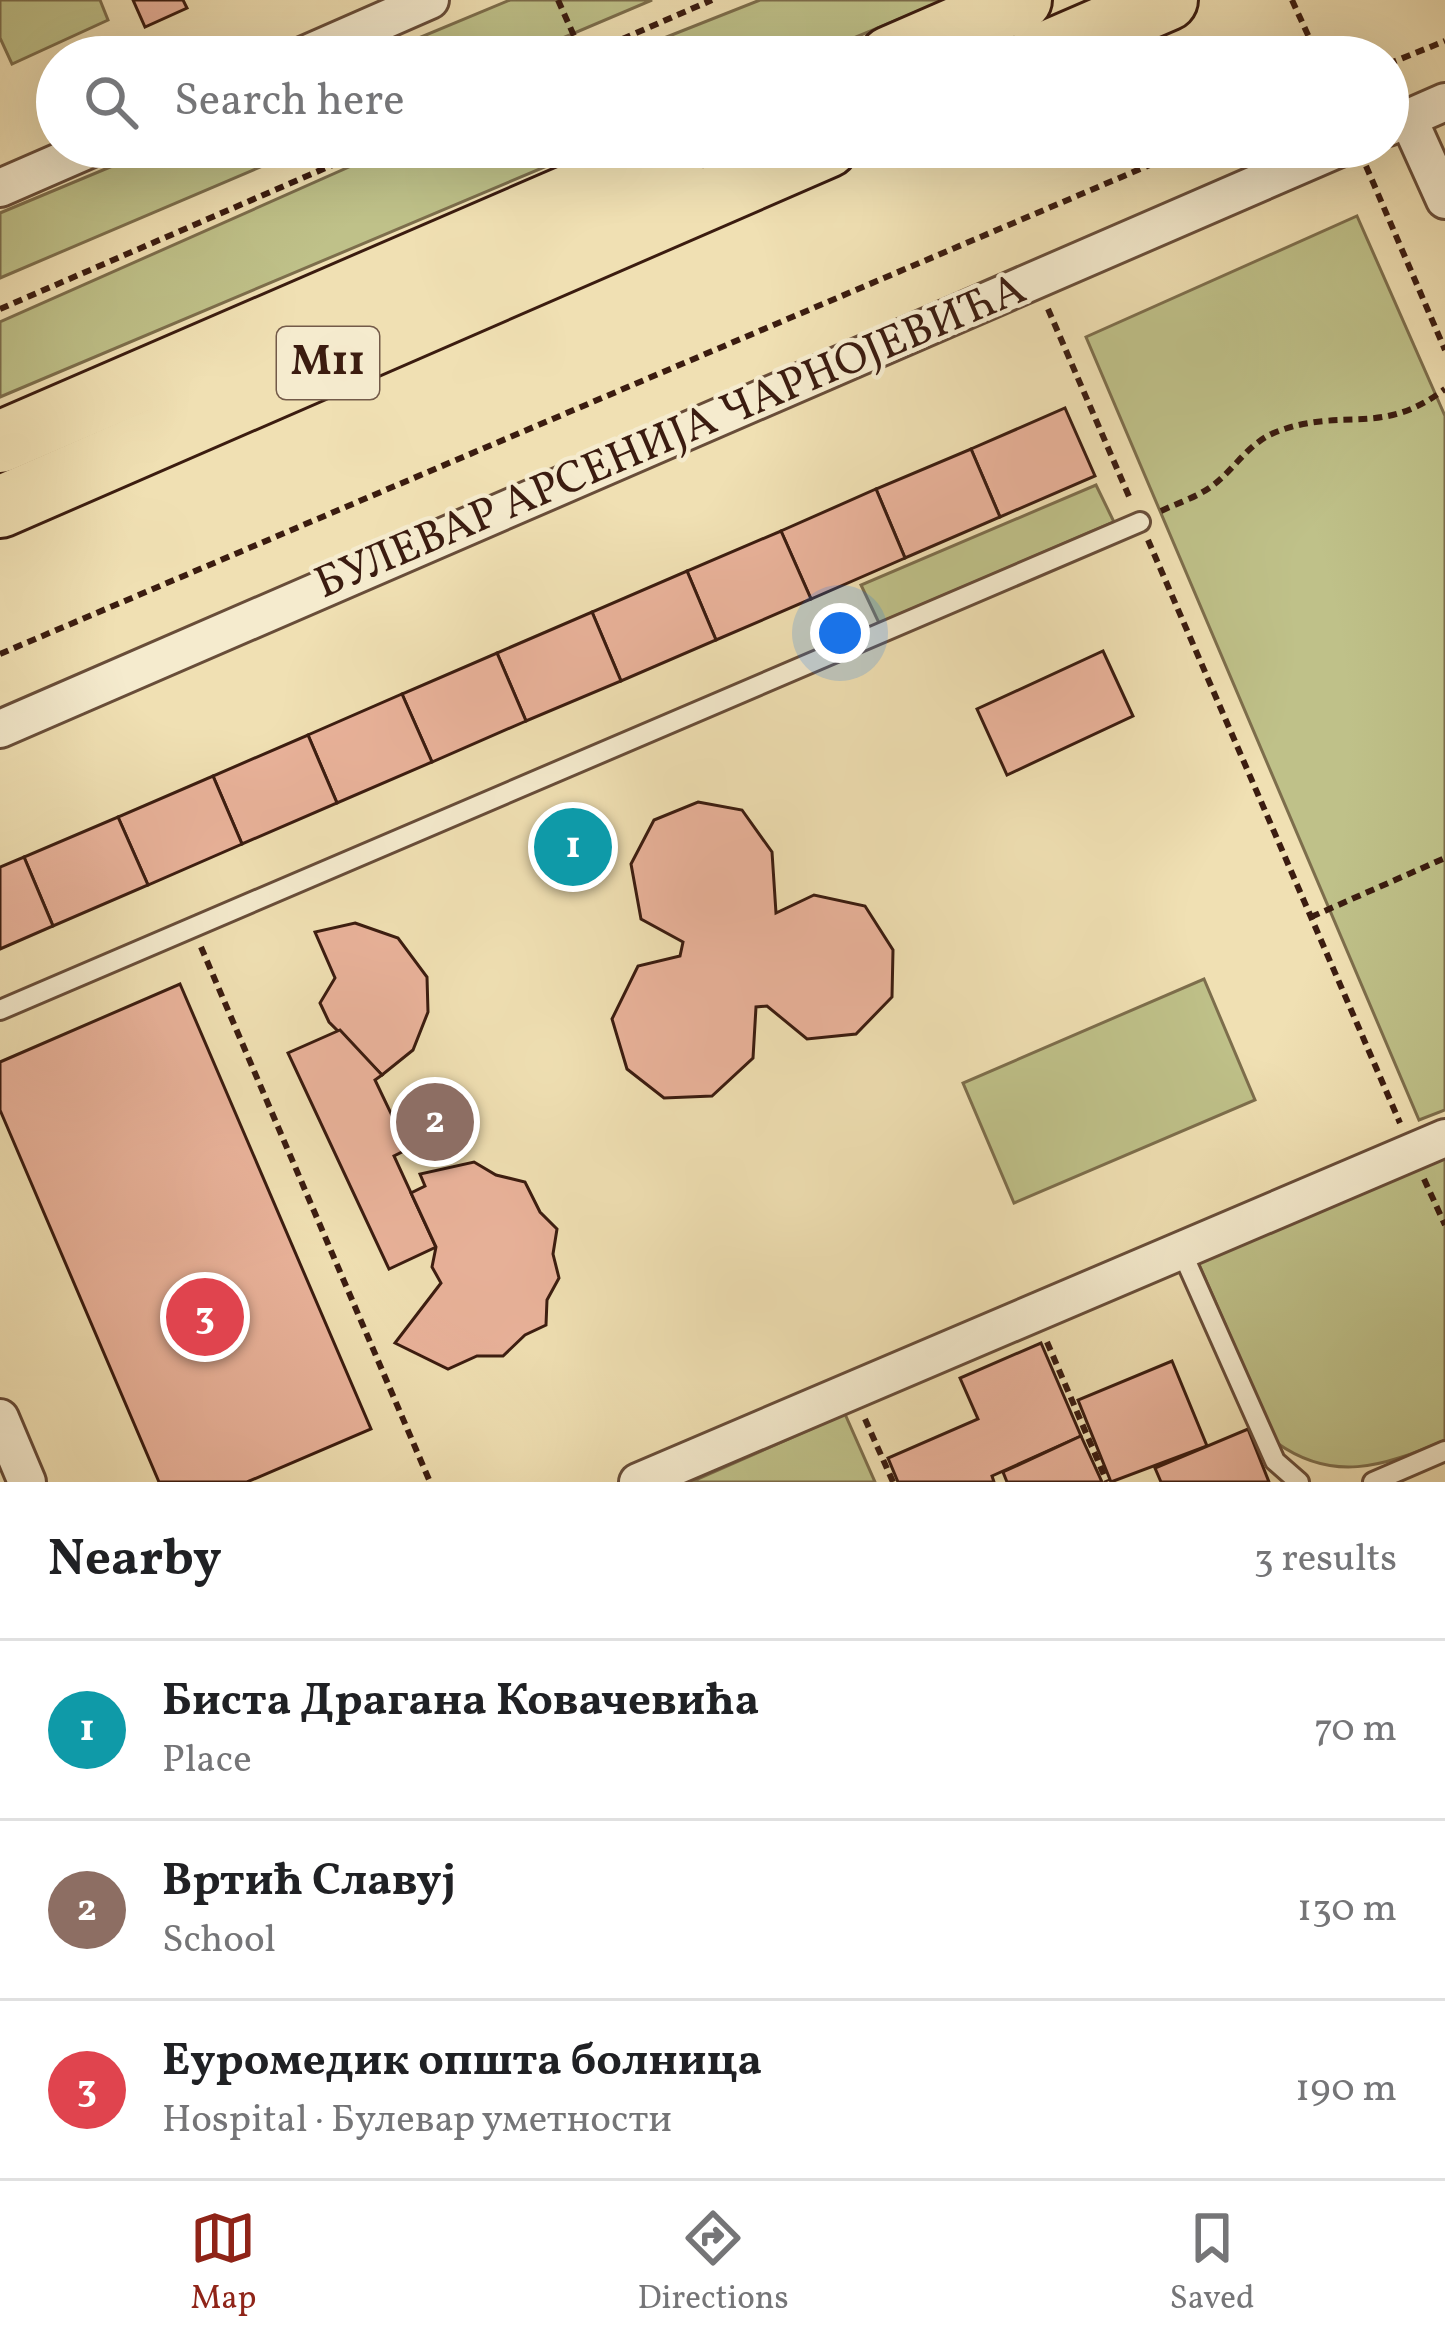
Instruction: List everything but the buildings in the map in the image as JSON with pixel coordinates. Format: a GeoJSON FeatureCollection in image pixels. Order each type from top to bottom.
{"type":"FeatureCollection","features":[{"type":"Feature","properties":{"kind":"highway"},"geometry":{"type":"LineString","coordinates":[[939,36],[1022,0]]}},
{"type":"Feature","properties":{"kind":"highway"},"geometry":{"type":"LineString","coordinates":[[1083,36],[1166,0],[1180,0]]}},
{"type":"Feature","properties":{"kind":"highway","name":"M11"},"geometry":{"type":"LineString","coordinates":[[0,442],[633,168]]}},
{"type":"Feature","properties":{"kind":"highway","name":"M11"},"geometry":{"type":"LineString","coordinates":[[0,507],[779,168]]}},
{"type":"Feature","properties":{"kind":"street"},"geometry":{"type":"LineString","coordinates":[[348,36],[430,0]]}},
{"type":"Feature","properties":{"kind":"street"},"geometry":{"type":"LineString","coordinates":[[1409,118],[1445,102]]}},
{"type":"Feature","properties":{"kind":"street"},"geometry":{"type":"LineString","coordinates":[[1409,141],[1445,200]]}},
{"type":"Feature","properties":{"kind":"street"},"geometry":{"type":"LineString","coordinates":[[0,188],[46,168]]}},
{"type":"Feature","properties":{"kind":"street","name":"БУЛЕВАР АРСЕНИЈА ЧАРНОЈЕВИЋА"},"geometry":{"type":"LineString","coordinates":[[0,729],[1036,280],[1315,168]]}},
{"type":"Feature","properties":{"kind":"street"},"geometry":{"type":"LineString","coordinates":[[638,1482],[1429,1145]]}},
{"type":"Feature","properties":{"kind":"street"},"geometry":{"type":"LineString","coordinates":[[0,1418],[27,1482]]}},
{"type":"Feature","properties":{"kind":"lane"},"geometry":{"type":"LineString","coordinates":[[0,1010],[1140,521]]}},
{"type":"Feature","properties":{"kind":"lane"},"geometry":{"type":"LineString","coordinates":[[1181,1250],[1275,1461],[1300,1482]]}},
{"type":"Feature","properties":{"kind":"lane"},"geometry":{"type":"LineString","coordinates":[[1373,1482],[1445,1451]]}},
{"type":"Feature","properties":{"kind":"path"},"geometry":{"type":"LineString","coordinates":[[558,0],[573,36]]}},
{"type":"Feature","properties":{"kind":"path"},"geometry":{"type":"LineString","coordinates":[[630,36],[712,0]]}},
{"type":"Feature","properties":{"kind":"path"},"geometry":{"type":"LineString","coordinates":[[1292,0],[1309,36]]}},
{"type":"Feature","properties":{"kind":"path"},"geometry":{"type":"LineString","coordinates":[[1409,56],[1445,41]]}},
{"type":"Feature","properties":{"kind":"path"},"geometry":{"type":"LineString","coordinates":[[0,309],[326,168]]}},
{"type":"Feature","properties":{"kind":"path"},"geometry":{"type":"LineString","coordinates":[[0,654],[1143,168]]}},
{"type":"Feature","properties":{"kind":"path"},"geometry":{"type":"LineString","coordinates":[[1359,168],[1445,350]]}},
{"type":"Feature","properties":{"kind":"path"},"geometry":{"type":"LineString","coordinates":[[1036,280],[1311,917],[1429,1145],[1445,1226]]}},
{"type":"Feature","properties":{"kind":"path"},"geometry":{"type":"LineString","coordinates":[[1140,521],[1213,486],[1270,434],[1303,423],[1382,420],[1416,411],[1445,389]]}},
{"type":"Feature","properties":{"kind":"path"},"geometry":{"type":"LineString","coordinates":[[1311,917],[1445,858]]}},
{"type":"Feature","properties":{"kind":"path"},"geometry":{"type":"LineString","coordinates":[[192,927],[430,1482]]}},
{"type":"Feature","properties":{"kind":"path"},"geometry":{"type":"LineString","coordinates":[[1034,1313],[1108,1482]]}},
{"type":"Feature","properties":{"kind":"path"},"geometry":{"type":"LineString","coordinates":[[853,1390],[893,1482]]}},
{"type":"Feature","properties":{"kind":"green space"},"geometry":{"type":"Polygon","coordinates":[[[0,0],[100,0],[108,20],[73,36],[36,36],[36,53],[12,64],[0,38],[0,0]]]}},
{"type":"Feature","properties":{"kind":"green space"},"geometry":{"type":"Polygon","coordinates":[[[510,0],[652,0],[567,36],[423,36],[510,0]]]}},
{"type":"Feature","properties":{"kind":"green space"},"geometry":{"type":"Polygon","coordinates":[[[760,0],[945,0],[858,36],[669,36],[760,0]]]}},
{"type":"Feature","properties":{"kind":"green space"},"geometry":{"type":"Polygon","coordinates":[[[108,168],[258,168],[0,278],[0,213],[108,168]]]}},
{"type":"Feature","properties":{"kind":"green space"},"geometry":{"type":"Polygon","coordinates":[[[347,168],[542,168],[0,397],[0,322],[347,168]]]}},
{"type":"Feature","properties":{"kind":"green space"},"geometry":{"type":"Polygon","coordinates":[[[1357,216],[1445,416],[1445,1110],[1419,1120],[1086,337],[1357,216]]]}},
{"type":"Feature","properties":{"kind":"green space"},"geometry":{"type":"Polygon","coordinates":[[[1096,485],[1114,522],[879,623],[861,585],[1096,485]]]}},
{"type":"Feature","properties":{"kind":"green space"},"geometry":{"type":"Polygon","coordinates":[[[1204,979],[1255,1100],[1014,1203],[963,1083],[1204,979]]]}},
{"type":"Feature","properties":{"kind":"green space"},"geometry":{"type":"Polygon","coordinates":[[[1445,1154],[1445,1440],[1358,1467],[1337,1467],[1297,1455],[1277,1443],[1197,1260],[1445,1154]]]}},
{"type":"Feature","properties":{"kind":"green space"},"geometry":{"type":"Polygon","coordinates":[[[845,1414],[875,1482],[691,1482],[845,1414]]]}},
{"type":"Feature","properties":{"kind":"place","name":"Биста Драгана Ковачевића"},"geometry":{"type":"Point","coordinates":[573,847]}},
{"type":"Feature","properties":{"kind":"place","name":"Вртић Славуј"},"geometry":{"type":"Point","coordinates":[435,1122]}},
{"type":"Feature","properties":{"kind":"place","name":"Еуромедик општа болница"},"geometry":{"type":"Point","coordinates":[205,1317]}}]}
